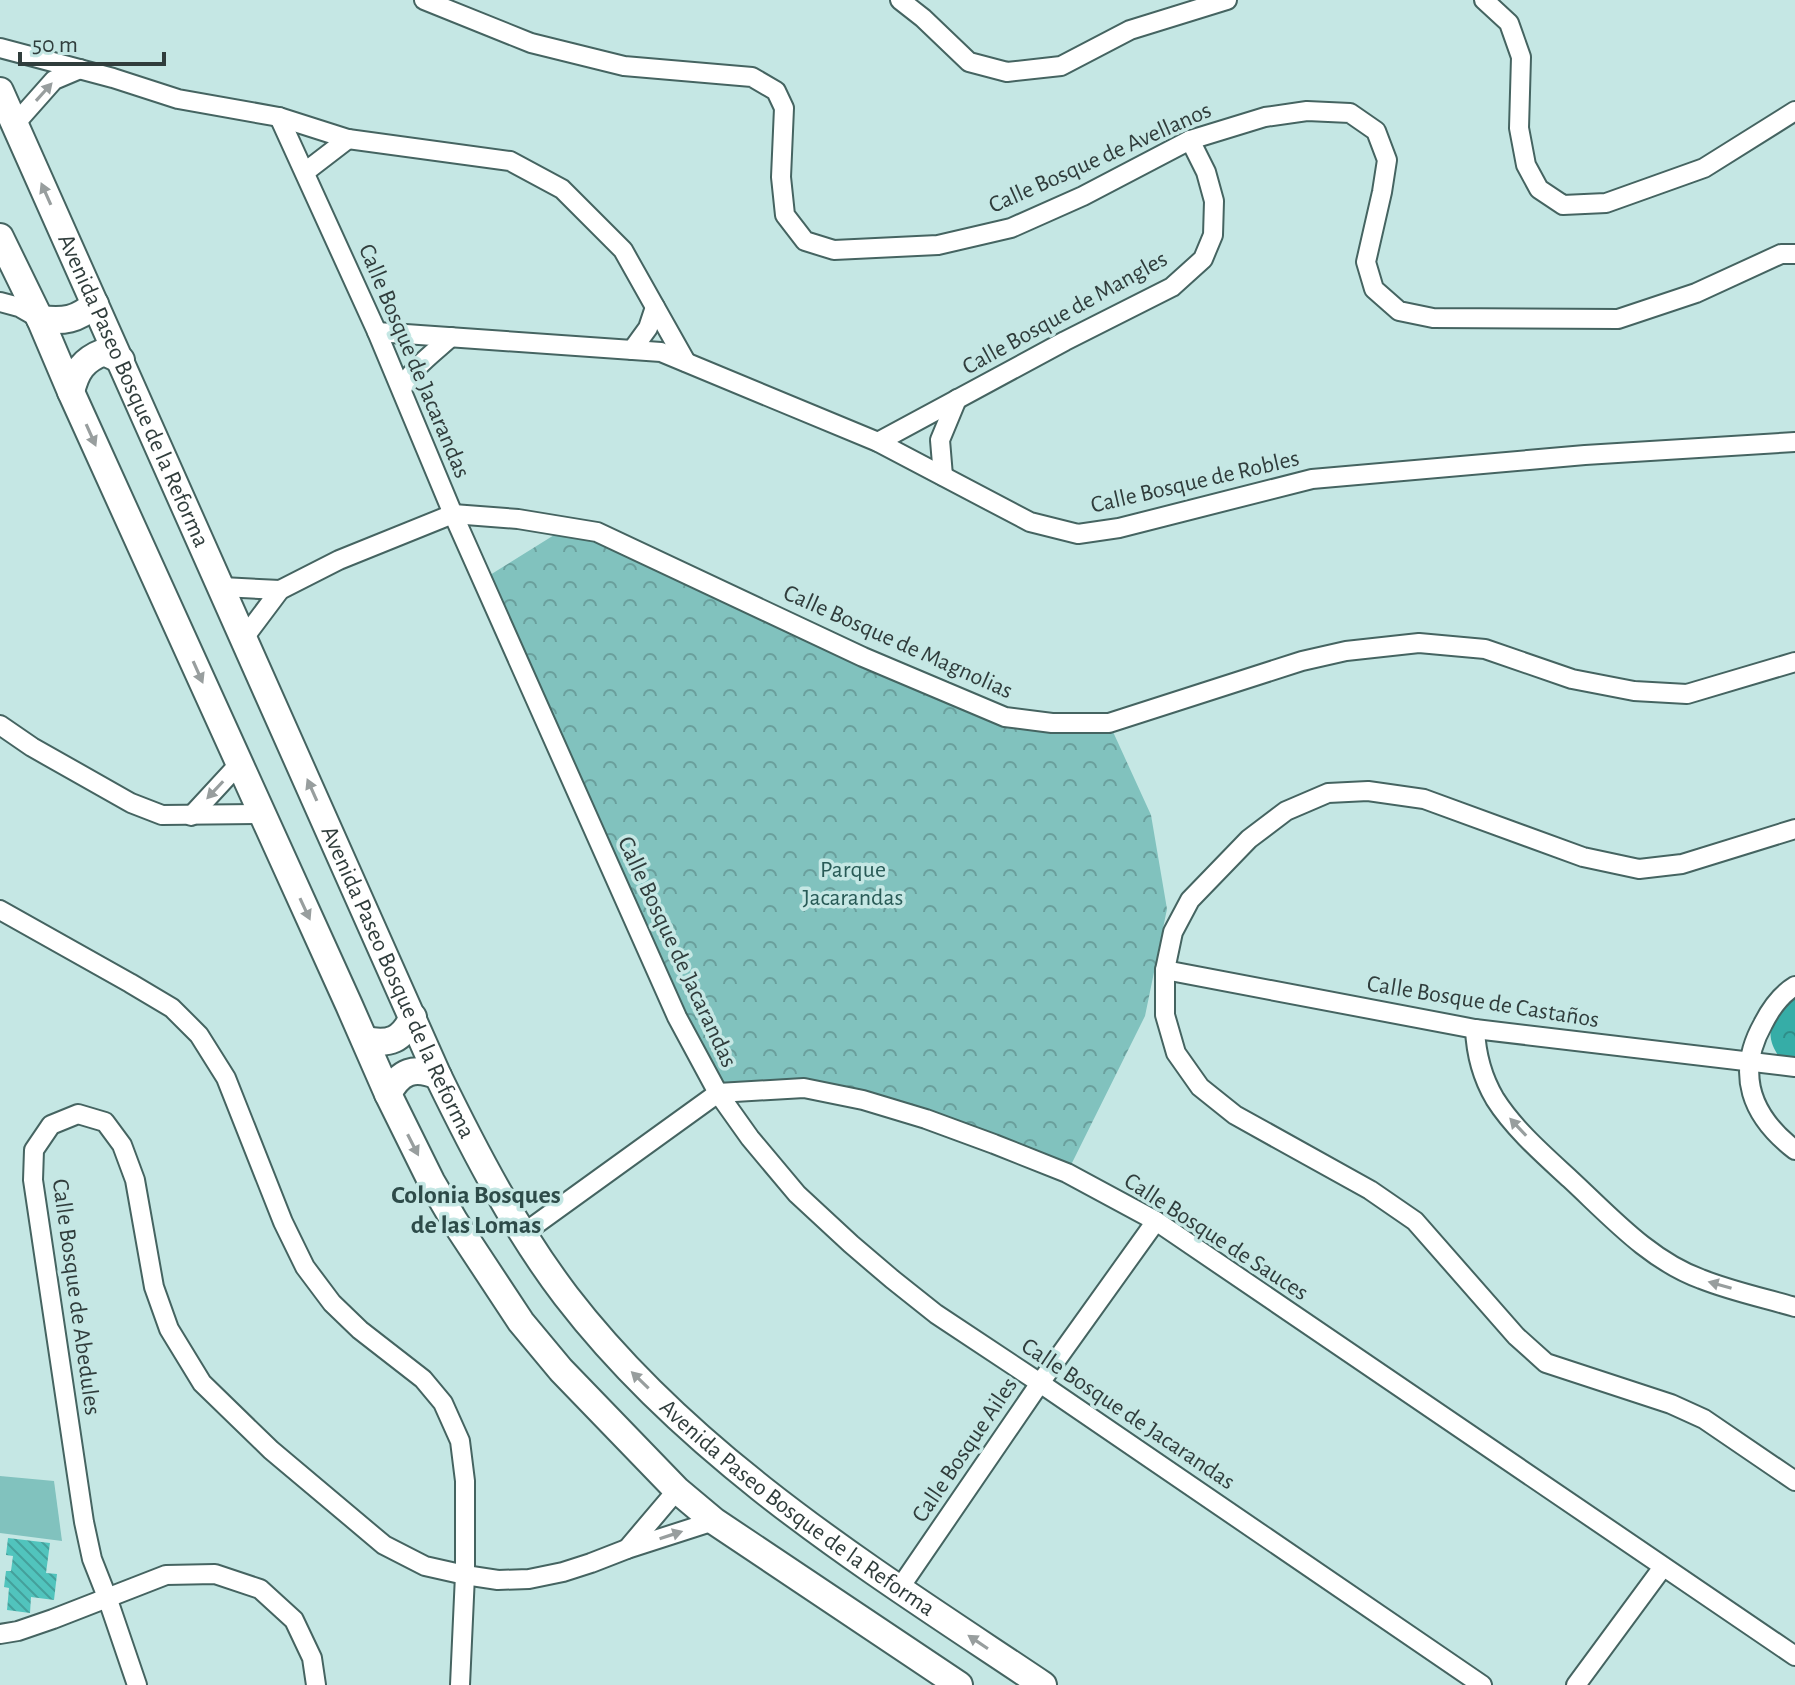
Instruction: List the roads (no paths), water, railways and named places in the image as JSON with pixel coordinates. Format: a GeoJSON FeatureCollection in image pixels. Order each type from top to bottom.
{"type":"FeatureCollection","features":[{"type":"Feature","properties":{"kind":"main road","name":"Avenida Paseo Bosque de la Reforma"},"geometry":{"type":"LineString","coordinates":[[0,91],[438,1076],[472,1145],[524,1233],[566,1295],[621,1362],[693,1432],[780,1503],[899,1589],[1043,1685]]}},
{"type":"Feature","properties":{"kind":"main road","name":"Avenida Paseo Bosque de la Reforma"},"geometry":{"type":"LineString","coordinates":[[0,237],[40,319],[388,1094],[449,1212],[521,1322],[561,1370],[677,1490],[714,1521],[959,1685]]}},
{"type":"Feature","properties":{"kind":"main road"},"geometry":{"type":"LineString","coordinates":[[40,319],[68,320],[83,314],[95,304]]}},
{"type":"Feature","properties":{"kind":"main road"},"geometry":{"type":"LineString","coordinates":[[71,392],[75,376],[89,358],[104,352],[121,360]]}},
{"type":"Feature","properties":{"kind":"main road"},"geometry":{"type":"LineString","coordinates":[[365,1040],[379,1043],[394,1040],[406,1030],[413,1017]]}},
{"type":"Feature","properties":{"kind":"main road"},"geometry":{"type":"LineString","coordinates":[[388,1094],[395,1080],[408,1072],[424,1070],[438,1076]]}},
{"type":"Feature","properties":{"kind":"street","name":"Calle Bosque de Avellanos"},"geometry":{"type":"LineString","coordinates":[[424,0],[531,43],[624,66],[752,77],[776,91],[784,108],[781,177],[785,215],[805,241],[834,250],[938,245],[1011,228],[1083,196],[1190,140],[1265,117],[1307,111],[1350,113],[1376,131],[1387,160],[1366,262],[1374,289],[1399,311],[1433,318],[1618,319],[1696,293],[1781,254],[1795,254]]}},
{"type":"Feature","properties":{"kind":"street"},"geometry":{"type":"LineString","coordinates":[[900,0],[969,62],[1007,72],[1061,66],[1130,30],[1227,0]]}},
{"type":"Feature","properties":{"kind":"street"},"geometry":{"type":"LineString","coordinates":[[1484,0],[1509,23],[1521,57],[1519,128],[1526,165],[1539,189],[1563,205],[1606,203],[1704,168],[1795,111]]}},
{"type":"Feature","properties":{"kind":"street"},"geometry":{"type":"LineString","coordinates":[[0,48],[178,99],[279,117],[348,139],[510,161],[562,189],[623,250],[686,362]]}},
{"type":"Feature","properties":{"kind":"street"},"geometry":{"type":"LineString","coordinates":[[15,124],[54,80],[80,69]]}},
{"type":"Feature","properties":{"kind":"street","name":"Calle Bosque de Jacarandas"},"geometry":{"type":"LineString","coordinates":[[279,117],[377,332],[453,514],[677,1017],[718,1093],[750,1138],[797,1194],[851,1244],[936,1314],[1482,1685]]}},
{"type":"Feature","properties":{"kind":"street"},"geometry":{"type":"LineString","coordinates":[[305,172],[348,139]]}},
{"type":"Feature","properties":{"kind":"street","name":"Calle Bosque de Mangles"},"geometry":{"type":"LineString","coordinates":[[878,442],[1172,287],[1203,259],[1213,235],[1214,201],[1206,172],[1190,140]]}},
{"type":"Feature","properties":{"kind":"street"},"geometry":{"type":"LineString","coordinates":[[0,302],[19,307],[40,319]]}},
{"type":"Feature","properties":{"kind":"street"},"geometry":{"type":"LineString","coordinates":[[632,350],[648,328],[655,307]]}},
{"type":"Feature","properties":{"kind":"street","name":"Calle Bosque de Robles"},"geometry":{"type":"LineString","coordinates":[[377,332],[661,352],[878,442],[1030,522],[1078,534],[1119,528],[1312,479],[1585,455],[1795,442]]}},
{"type":"Feature","properties":{"kind":"street"},"geometry":{"type":"LineString","coordinates":[[402,390],[403,384],[451,337]]}},
{"type":"Feature","properties":{"kind":"street"},"geometry":{"type":"LineString","coordinates":[[943,476],[940,440],[957,399]]}},
{"type":"Feature","properties":{"kind":"street","name":"Calle Bosque de Magnolias"},"geometry":{"type":"LineString","coordinates":[[244,638],[280,590],[339,560],[453,514],[518,519],[597,532],[863,657],[993,712],[1005,717],[1052,723],[1109,723],[1302,661],[1346,651],[1419,643],[1485,649],[1572,679],[1634,691],[1687,694],[1795,662]]}},
{"type":"Feature","properties":{"kind":"street","name":"Calle Bosque de Magnolias"},"geometry":{"type":"LineString","coordinates":[[222,587],[280,590]]}},
{"type":"Feature","properties":{"kind":"street"},"geometry":{"type":"LineString","coordinates":[[0,725],[32,747],[131,803],[162,815],[262,814]]}},
{"type":"Feature","properties":{"kind":"street"},"geometry":{"type":"LineString","coordinates":[[191,816],[239,764]]}},
{"type":"Feature","properties":{"kind":"street"},"geometry":{"type":"LineString","coordinates":[[1795,829],[1682,864],[1639,869],[1583,857],[1424,799],[1368,791],[1328,793],[1286,811],[1249,839],[1190,900],[1173,932],[1165,970],[1165,1015],[1176,1053],[1200,1087],[1235,1115],[1370,1190],[1415,1221],[1516,1336],[1546,1363],[1671,1404],[1704,1419],[1795,1481]]}},
{"type":"Feature","properties":{"kind":"street"},"geometry":{"type":"LineString","coordinates":[[0,910],[172,1008],[199,1035],[226,1078],[283,1222],[305,1267],[332,1303],[360,1330],[423,1379],[443,1403],[460,1441],[465,1481],[460,1685]]}},
{"type":"Feature","properties":{"kind":"street","name":"Calle Bosque de Castaños"},"geometry":{"type":"LineString","coordinates":[[1165,970],[1475,1029],[1795,1067]]}},
{"type":"Feature","properties":{"kind":"street"},"geometry":{"type":"LineString","coordinates":[[1795,986],[1771,1007],[1758,1032],[1750,1062],[1751,1088],[1759,1112],[1795,1150]]}},
{"type":"Feature","properties":{"kind":"street"},"geometry":{"type":"LineString","coordinates":[[1475,1029],[1482,1072],[1496,1101],[1540,1151],[1622,1227],[1660,1258],[1700,1279],[1795,1307]]}},
{"type":"Feature","properties":{"kind":"street","name":"Calle Bosque de Sauces"},"geometry":{"type":"LineString","coordinates":[[718,1093],[804,1088],[863,1100],[926,1119],[1067,1173],[1156,1221],[1795,1656]]}},
{"type":"Feature","properties":{"kind":"street"},"geometry":{"type":"LineString","coordinates":[[524,1233],[718,1093]]}},
{"type":"Feature","properties":{"kind":"street","name":"Calle Bosque de Abedules"},"geometry":{"type":"LineString","coordinates":[[137,1685],[92,1559],[84,1522],[33,1180],[34,1150],[51,1125],[78,1114],[105,1122],[122,1145],[135,1180],[154,1287],[169,1329],[202,1383],[271,1450],[384,1545],[425,1566],[498,1580],[529,1579],[577,1568],[714,1521]]}},
{"type":"Feature","properties":{"kind":"street","name":"Calle Bosque Ailes"},"geometry":{"type":"LineString","coordinates":[[899,1589],[1156,1221]]}},
{"type":"Feature","properties":{"kind":"street","name":"Calle Bosque de Abedules"},"geometry":{"type":"LineString","coordinates":[[627,1549],[677,1490]]}},
{"type":"Feature","properties":{"kind":"street"},"geometry":{"type":"LineString","coordinates":[[1576,1685],[1663,1567]]}},
{"type":"Feature","properties":{"kind":"street"},"geometry":{"type":"LineString","coordinates":[[0,1634],[53,1619],[166,1575],[215,1574],[260,1589],[294,1620],[312,1658],[316,1685]]}},
{"type":"Feature","properties":{"kind":"district","name":"Colonia Bosques de las Lomas"},"geometry":{"type":"Point","coordinates":[476,1210]}},
{"type":"Feature","properties":{"kind":"park label","name":"Parque Jacarandas"},"geometry":{"type":"Point","coordinates":[853,884]}}]}
